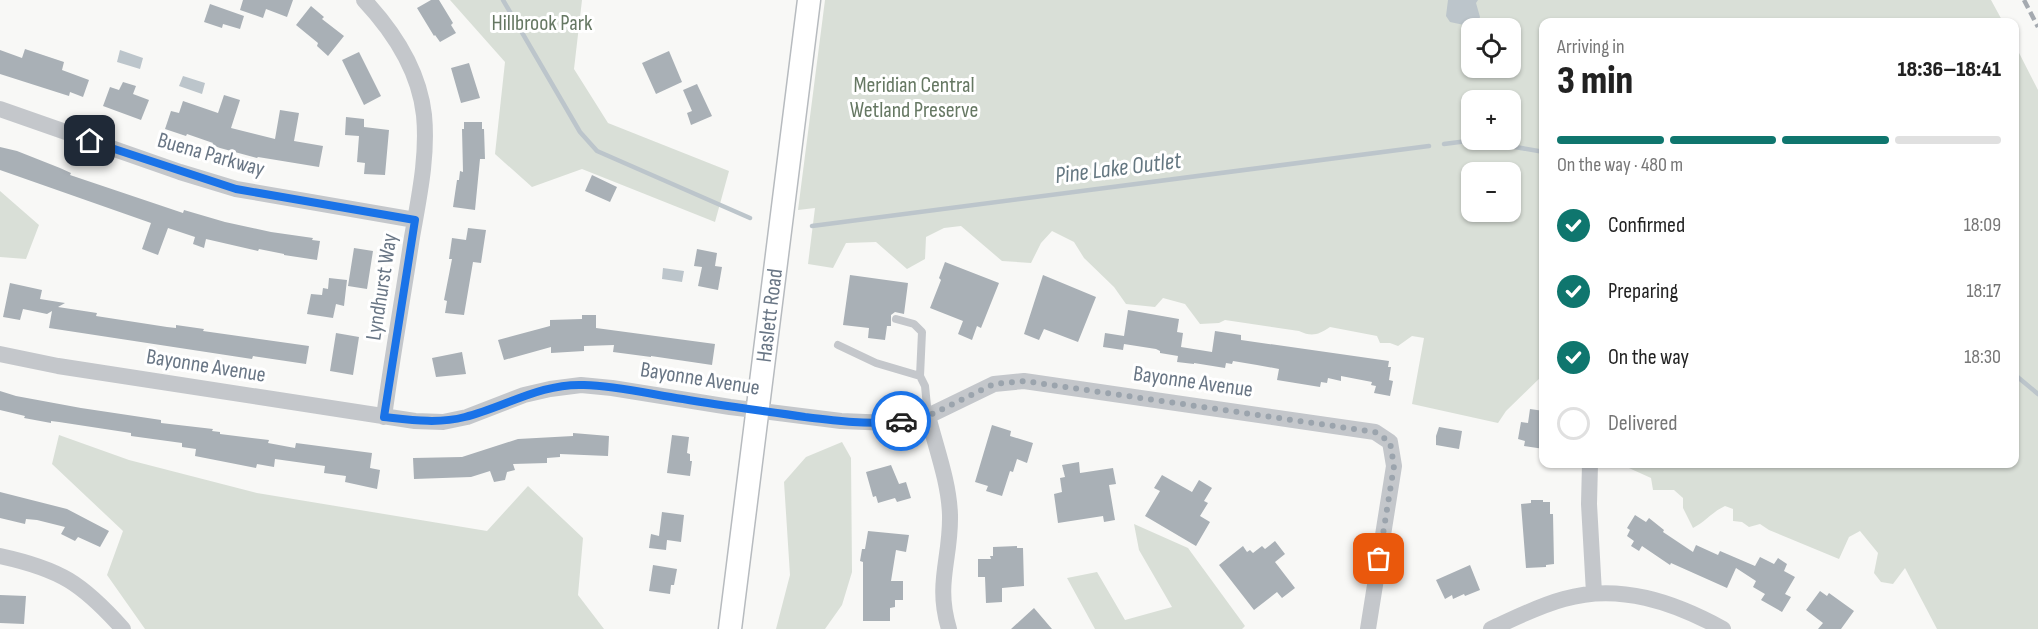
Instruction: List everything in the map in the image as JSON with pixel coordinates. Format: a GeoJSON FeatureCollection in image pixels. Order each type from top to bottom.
{"type":"FeatureCollection","features":[{"type":"Feature","properties":{"kind":"main road","name":"Haslett Road"},"geometry":{"type":"LineString","coordinates":[[730,629],[809,0]]}},
{"type":"Feature","properties":{"kind":"street","name":"Lyndhurst Way"},"geometry":{"type":"LineString","coordinates":[[364,0],[391,32],[407,57],[417,85],[423,113],[423,168],[384,417]]}},
{"type":"Feature","properties":{"kind":"street","name":"Buena Parkway"},"geometry":{"type":"LineString","coordinates":[[0,109],[180,172],[236,189],[415,220]]}},
{"type":"Feature","properties":{"kind":"street","name":"Bayonne Avenue"},"geometry":{"type":"LineString","coordinates":[[0,354],[58,366],[384,417],[443,422],[467,417],[524,395],[550,388],[581,385],[758,411],[874,423],[928,416],[994,384],[1024,381],[1375,432],[1390,442],[1394,466],[1368,629]]}},
{"type":"Feature","properties":{"kind":"street"},"geometry":{"type":"LineString","coordinates":[[928,416],[949,505],[950,531],[942,588],[950,629]]}},
{"type":"Feature","properties":{"kind":"street"},"geometry":{"type":"LineString","coordinates":[[1590,468],[1589,504],[1594,593]]}},
{"type":"Feature","properties":{"kind":"street"},"geometry":{"type":"LineString","coordinates":[[0,556],[54,571],[78,585],[101,604],[123,629]]}},
{"type":"Feature","properties":{"kind":"street"},"geometry":{"type":"LineString","coordinates":[[1491,629],[1566,598],[1594,593],[1640,596],[1661,601],[1689,611],[1723,629]]}},
{"type":"Feature","properties":{"kind":"lane"},"geometry":{"type":"LineString","coordinates":[[896,319],[914,324],[922,332],[920,376],[925,386],[928,416]]}},
{"type":"Feature","properties":{"kind":"lane"},"geometry":{"type":"LineString","coordinates":[[838,345],[876,363],[920,376]]}},
{"type":"Feature","properties":{"kind":"green space","name":"Hillbrook Park"},"geometry":{"type":"Polygon","coordinates":[[[450,0],[582,0],[574,69],[608,123],[729,171],[715,222],[582,169],[532,187],[495,154],[505,62],[450,0]]]}},
{"type":"Feature","properties":{"kind":"green space","name":"Meridian Central Wetland Preserve"},"geometry":{"type":"Polygon","coordinates":[[[825,0],[1991,0],[2001,18],[1539,18],[1539,379],[1506,411],[1498,423],[1412,404],[1424,338],[1412,336],[1398,346],[1380,343],[1377,336],[1330,327],[1318,333],[1308,334],[1225,320],[1219,323],[1200,324],[1185,304],[1163,298],[1155,307],[1126,304],[1114,287],[1084,258],[1074,242],[1052,231],[1041,243],[1031,263],[1002,261],[961,226],[944,228],[926,237],[925,259],[907,269],[876,242],[846,243],[833,268],[808,264],[815,208],[798,210],[825,0]]]}},
{"type":"Feature","properties":{"kind":"green space"},"geometry":{"type":"Polygon","coordinates":[[[2019,53],[2038,90],[2038,629],[1937,629],[1905,568],[1893,584],[1881,582],[1874,573],[1878,553],[1860,531],[1849,537],[1839,559],[1769,530],[1760,524],[1749,527],[1742,522],[1733,521],[1733,509],[1725,506],[1693,528],[1683,508],[1683,498],[1674,490],[1653,490],[1651,478],[1629,468],[2019,468],[2019,53]]]}},
{"type":"Feature","properties":{"kind":"green space"},"geometry":{"type":"Polygon","coordinates":[[[0,191],[39,225],[26,259],[0,257],[0,191]]]}},
{"type":"Feature","properties":{"kind":"green space"},"geometry":{"type":"Polygon","coordinates":[[[59,435],[129,460],[257,493],[487,531],[528,486],[583,538],[578,595],[604,629],[145,629],[107,575],[123,531],[52,464],[59,435]]]}},
{"type":"Feature","properties":{"kind":"green space"},"geometry":{"type":"Polygon","coordinates":[[[842,442],[851,458],[852,572],[842,605],[825,629],[776,629],[790,575],[784,482],[806,457],[842,442]]]}},
{"type":"Feature","properties":{"kind":"green space"},"geometry":{"type":"Polygon","coordinates":[[[1134,524],[1188,548],[1245,626],[1242,629],[1095,629],[1067,578],[1097,572],[1125,620],[1172,607],[1139,550],[1134,524]]]}},
{"type":"Feature","properties":{"kind":"shaded area"},"geometry":{"type":"Polygon","coordinates":[[[1448,0],[1478,0],[1476,3],[1480,18],[1461,18],[1461,24],[1450,22],[1446,16],[1448,0]]]}},
{"type":"Feature","properties":{"kind":"shaded area"},"geometry":{"type":"Polygon","coordinates":[[[120,50],[143,58],[140,69],[117,62],[120,50]]]}},
{"type":"Feature","properties":{"kind":"shaded area"},"geometry":{"type":"Polygon","coordinates":[[[183,76],[205,83],[202,94],[179,86],[183,76]]]}},
{"type":"Feature","properties":{"kind":"shaded area"},"geometry":{"type":"Polygon","coordinates":[[[663,268],[684,271],[682,282],[662,279],[663,268]]]}},
{"type":"Feature","properties":{"kind":"building"},"geometry":{"type":"Polygon","coordinates":[[[243,0],[293,0],[287,17],[266,9],[263,18],[240,10],[243,0]]]}},
{"type":"Feature","properties":{"kind":"building"},"geometry":{"type":"Polygon","coordinates":[[[431,0],[439,0],[453,23],[451,25],[456,33],[440,42],[417,8],[431,0]]]}},
{"type":"Feature","properties":{"kind":"building"},"geometry":{"type":"Polygon","coordinates":[[[210,4],[244,16],[240,29],[223,24],[222,28],[204,22],[210,4]]]}},
{"type":"Feature","properties":{"kind":"building"},"geometry":{"type":"Polygon","coordinates":[[[311,6],[324,17],[322,19],[344,36],[328,56],[317,46],[318,43],[296,25],[311,6]]]}},
{"type":"Feature","properties":{"kind":"building"},"geometry":{"type":"Polygon","coordinates":[[[25,49],[64,62],[62,70],[89,80],[83,97],[70,92],[69,96],[0,74],[0,50],[22,58],[25,49]]]}},
{"type":"Feature","properties":{"kind":"building"},"geometry":{"type":"Polygon","coordinates":[[[669,51],[682,82],[656,94],[642,63],[669,51]]]}},
{"type":"Feature","properties":{"kind":"building"},"geometry":{"type":"Polygon","coordinates":[[[359,52],[381,96],[364,105],[342,60],[359,52]]]}},
{"type":"Feature","properties":{"kind":"building"},"geometry":{"type":"Polygon","coordinates":[[[469,63],[480,98],[461,103],[451,68],[469,63]]]}},
{"type":"Feature","properties":{"kind":"building"},"geometry":{"type":"Polygon","coordinates":[[[123,82],[136,86],[133,94],[149,100],[141,120],[103,106],[110,87],[119,90],[123,82]]]}},
{"type":"Feature","properties":{"kind":"building"},"geometry":{"type":"Polygon","coordinates":[[[697,84],[712,116],[691,125],[687,113],[692,111],[683,90],[697,84]]]}},
{"type":"Feature","properties":{"kind":"building"},"geometry":{"type":"Polygon","coordinates":[[[224,95],[240,100],[231,128],[275,139],[280,110],[299,113],[294,141],[323,146],[319,167],[257,158],[220,148],[212,145],[213,143],[187,134],[186,136],[165,129],[171,111],[179,113],[183,101],[218,113],[224,95]]]}},
{"type":"Feature","properties":{"kind":"building"},"geometry":{"type":"Polygon","coordinates":[[[346,117],[364,119],[364,127],[389,130],[385,175],[364,174],[365,163],[357,162],[359,136],[345,135],[346,117]]]}},
{"type":"Feature","properties":{"kind":"building"},"geometry":{"type":"Polygon","coordinates":[[[464,122],[482,122],[482,129],[484,129],[485,159],[480,159],[475,210],[453,207],[457,180],[459,180],[460,171],[463,172],[462,129],[464,129],[464,122]]]}},
{"type":"Feature","properties":{"kind":"building"},"geometry":{"type":"Polygon","coordinates":[[[0,147],[17,151],[60,168],[71,173],[70,175],[183,213],[184,210],[271,232],[313,238],[312,240],[320,241],[317,260],[259,249],[258,251],[206,239],[204,248],[193,244],[195,237],[168,228],[158,255],[142,249],[151,223],[0,170],[0,147]]]}},
{"type":"Feature","properties":{"kind":"building"},"geometry":{"type":"Polygon","coordinates":[[[592,175],[617,187],[610,202],[585,191],[592,175]]]}},
{"type":"Feature","properties":{"kind":"building"},"geometry":{"type":"Polygon","coordinates":[[[468,228],[486,230],[481,263],[473,262],[464,315],[445,313],[447,301],[444,300],[452,259],[449,259],[452,238],[466,240],[468,228]]]}},
{"type":"Feature","properties":{"kind":"building"},"geometry":{"type":"Polygon","coordinates":[[[354,248],[373,251],[367,289],[348,286],[354,248]]]}},
{"type":"Feature","properties":{"kind":"building"},"geometry":{"type":"Polygon","coordinates":[[[697,249],[717,253],[715,266],[722,267],[718,290],[698,286],[702,267],[694,266],[697,249]]]}},
{"type":"Feature","properties":{"kind":"building"},"geometry":{"type":"Polygon","coordinates":[[[945,262],[999,283],[981,328],[977,326],[972,340],[958,334],[963,321],[930,308],[945,262]]]}},
{"type":"Feature","properties":{"kind":"building"},"geometry":{"type":"Polygon","coordinates":[[[850,275],[908,283],[904,314],[895,312],[891,315],[891,326],[887,326],[885,340],[868,338],[869,328],[843,325],[850,275]]]}},
{"type":"Feature","properties":{"kind":"building"},"geometry":{"type":"Polygon","coordinates":[[[1043,275],[1096,297],[1078,342],[1044,329],[1039,340],[1024,334],[1043,275]]]}},
{"type":"Feature","properties":{"kind":"building"},"geometry":{"type":"Polygon","coordinates":[[[329,278],[347,280],[344,306],[336,304],[333,318],[307,314],[311,294],[322,295],[323,288],[328,289],[329,278]]]}},
{"type":"Feature","properties":{"kind":"building"},"geometry":{"type":"Polygon","coordinates":[[[10,283],[42,290],[40,299],[65,303],[58,307],[97,313],[96,316],[176,328],[176,325],[309,346],[306,364],[253,356],[252,359],[49,328],[52,311],[47,314],[23,309],[20,320],[3,317],[10,283]]]}},
{"type":"Feature","properties":{"kind":"building"},"geometry":{"type":"Polygon","coordinates":[[[1128,310],[1179,319],[1177,332],[1183,333],[1181,347],[1212,352],[1215,331],[1241,335],[1241,340],[1389,361],[1388,367],[1391,367],[1389,380],[1393,381],[1390,396],[1374,393],[1376,386],[1371,385],[1372,382],[1341,376],[1341,381],[1328,378],[1327,383],[1321,382],[1320,387],[1277,380],[1279,369],[1233,361],[1232,364],[1226,363],[1225,368],[1177,362],[1178,356],[1160,353],[1156,349],[1124,344],[1123,350],[1103,347],[1105,333],[1124,336],[1128,310]]]}},
{"type":"Feature","properties":{"kind":"building"},"geometry":{"type":"Polygon","coordinates":[[[582,315],[596,315],[596,328],[715,344],[712,365],[613,352],[614,345],[584,346],[584,351],[551,353],[551,347],[504,360],[498,340],[550,326],[550,320],[582,319],[582,315]]]}},
{"type":"Feature","properties":{"kind":"building"},"geometry":{"type":"Polygon","coordinates":[[[336,333],[359,337],[353,375],[330,371],[336,333]]]}},
{"type":"Feature","properties":{"kind":"building"},"geometry":{"type":"Polygon","coordinates":[[[462,352],[466,374],[436,377],[432,358],[462,352]]]}},
{"type":"Feature","properties":{"kind":"building"},"geometry":{"type":"Polygon","coordinates":[[[0,391],[81,408],[161,420],[161,423],[213,429],[212,431],[220,432],[220,434],[269,440],[268,443],[295,448],[296,443],[372,453],[370,468],[380,470],[377,489],[345,482],[346,476],[324,473],[325,466],[275,459],[274,467],[257,464],[256,468],[195,456],[196,449],[182,447],[182,443],[131,436],[131,433],[24,418],[25,416],[0,410],[0,391]]]}},
{"type":"Feature","properties":{"kind":"building"},"geometry":{"type":"Polygon","coordinates":[[[1530,409],[1539,410],[1539,448],[1524,446],[1525,441],[1518,439],[1521,422],[1528,423],[1530,409]]]}},
{"type":"Feature","properties":{"kind":"building"},"geometry":{"type":"Polygon","coordinates":[[[992,425],[1011,431],[1010,436],[1033,443],[1027,463],[1017,459],[1013,472],[1010,471],[1002,496],[986,491],[988,486],[975,482],[992,425]]]}},
{"type":"Feature","properties":{"kind":"building"},"geometry":{"type":"Polygon","coordinates":[[[1439,427],[1462,431],[1459,449],[1436,445],[1439,427]]]}},
{"type":"Feature","properties":{"kind":"building"},"geometry":{"type":"Polygon","coordinates":[[[573,433],[609,436],[608,456],[560,454],[560,457],[547,458],[547,463],[513,464],[515,470],[507,472],[505,480],[494,482],[490,471],[471,477],[414,479],[413,458],[462,457],[518,439],[573,436],[573,433]]]}},
{"type":"Feature","properties":{"kind":"building"},"geometry":{"type":"Polygon","coordinates":[[[672,435],[689,437],[687,453],[690,454],[690,461],[692,461],[690,476],[667,473],[672,435]]]}},
{"type":"Feature","properties":{"kind":"building"},"geometry":{"type":"Polygon","coordinates":[[[1079,462],[1080,473],[1113,468],[1116,484],[1109,485],[1115,520],[1104,522],[1103,516],[1058,523],[1054,494],[1062,492],[1060,478],[1065,477],[1062,465],[1079,462]]]}},
{"type":"Feature","properties":{"kind":"building"},"geometry":{"type":"Polygon","coordinates":[[[891,465],[899,484],[906,482],[911,498],[897,502],[895,498],[878,503],[876,496],[873,497],[866,472],[891,465]]]}},
{"type":"Feature","properties":{"kind":"building"},"geometry":{"type":"Polygon","coordinates":[[[1162,475],[1192,492],[1199,480],[1212,488],[1204,501],[1208,503],[1200,516],[1210,522],[1196,546],[1145,516],[1160,491],[1154,488],[1162,475]]]}},
{"type":"Feature","properties":{"kind":"building"},"geometry":{"type":"Polygon","coordinates":[[[0,492],[67,509],[109,531],[100,547],[78,537],[75,541],[61,534],[65,527],[37,520],[26,519],[25,524],[0,518],[0,492]]]}},
{"type":"Feature","properties":{"kind":"building"},"geometry":{"type":"Polygon","coordinates":[[[1531,500],[1550,502],[1550,514],[1553,514],[1554,564],[1546,565],[1546,567],[1526,568],[1521,504],[1531,503],[1531,500]]]}},
{"type":"Feature","properties":{"kind":"building"},"geometry":{"type":"Polygon","coordinates":[[[662,512],[684,515],[681,542],[667,540],[666,550],[649,548],[651,534],[659,536],[662,512]]]}},
{"type":"Feature","properties":{"kind":"building"},"geometry":{"type":"Polygon","coordinates":[[[1635,515],[1646,522],[1649,518],[1664,530],[1663,532],[1693,552],[1696,545],[1718,555],[1720,551],[1755,566],[1760,557],[1774,564],[1778,558],[1787,564],[1784,571],[1795,577],[1785,594],[1791,597],[1782,612],[1761,600],[1765,594],[1753,587],[1756,581],[1736,568],[1727,588],[1671,563],[1670,565],[1642,546],[1639,551],[1631,546],[1634,541],[1627,536],[1630,530],[1627,528],[1635,515]]]}},
{"type":"Feature","properties":{"kind":"building"},"geometry":{"type":"Polygon","coordinates":[[[868,531],[909,535],[906,552],[896,550],[891,581],[903,581],[903,600],[895,600],[895,607],[890,608],[890,621],[863,621],[863,562],[860,561],[868,531]]]}},
{"type":"Feature","properties":{"kind":"building"},"geometry":{"type":"Polygon","coordinates":[[[1275,541],[1285,554],[1275,562],[1295,588],[1282,598],[1277,592],[1254,610],[1219,565],[1243,546],[1247,552],[1250,550],[1253,553],[1262,546],[1265,549],[1275,541]]]}},
{"type":"Feature","properties":{"kind":"building"},"geometry":{"type":"Polygon","coordinates":[[[1017,546],[1017,548],[1023,548],[1024,586],[1002,588],[1002,602],[986,603],[985,577],[978,577],[978,559],[991,559],[993,547],[1017,546]]]}},
{"type":"Feature","properties":{"kind":"building"},"geometry":{"type":"Polygon","coordinates":[[[653,565],[677,569],[670,594],[649,591],[653,565]]]}},
{"type":"Feature","properties":{"kind":"building"},"geometry":{"type":"Polygon","coordinates":[[[1470,565],[1480,590],[1453,599],[1452,595],[1445,599],[1436,580],[1470,565]]]}},
{"type":"Feature","properties":{"kind":"building"},"geometry":{"type":"Polygon","coordinates":[[[1820,591],[1827,596],[1829,593],[1854,611],[1841,629],[1818,629],[1823,623],[1806,610],[1820,591]]]}},
{"type":"Feature","properties":{"kind":"building"},"geometry":{"type":"Polygon","coordinates":[[[0,595],[26,596],[24,624],[0,623],[0,595]]]}},
{"type":"Feature","properties":{"kind":"building"},"geometry":{"type":"Polygon","coordinates":[[[1034,608],[1052,629],[1011,629],[1034,608]]]}},
{"type":"Feature","properties":{"kind":"waterway","name":"Pine Lake Outlet"},"geometry":{"type":"LineString","coordinates":[[503,0],[580,132],[597,151],[750,218]]}},
{"type":"Feature","properties":{"kind":"waterway","name":"Pine Lake Outlet"},"geometry":{"type":"LineString","coordinates":[[1444,144],[1475,140],[1539,151]]}},
{"type":"Feature","properties":{"kind":"waterway","name":"Pine Lake Outlet"},"geometry":{"type":"LineString","coordinates":[[812,226],[1429,146]]}},
{"type":"Feature","properties":{"kind":"waterway","name":"Pine Lake Outlet"},"geometry":{"type":"LineString","coordinates":[[2019,378],[2038,394]]}},
{"type":"Feature","properties":{"kind":"railway"},"geometry":{"type":"LineString","coordinates":[[2024,0],[2038,27]]}},
{"type":"Feature","properties":{"kind":"way so far"},"geometry":{"type":"LineString","coordinates":[[901,421],[928,416],[994,384],[1024,381],[1375,432],[1390,442],[1394,466],[1379,559]]}},
{"type":"Feature","properties":{"kind":"route"},"geometry":{"type":"LineString","coordinates":[[90,141],[236,189],[415,220],[384,417],[443,422],[467,417],[524,395],[550,388],[581,385],[857,423],[901,421]]}}]}
